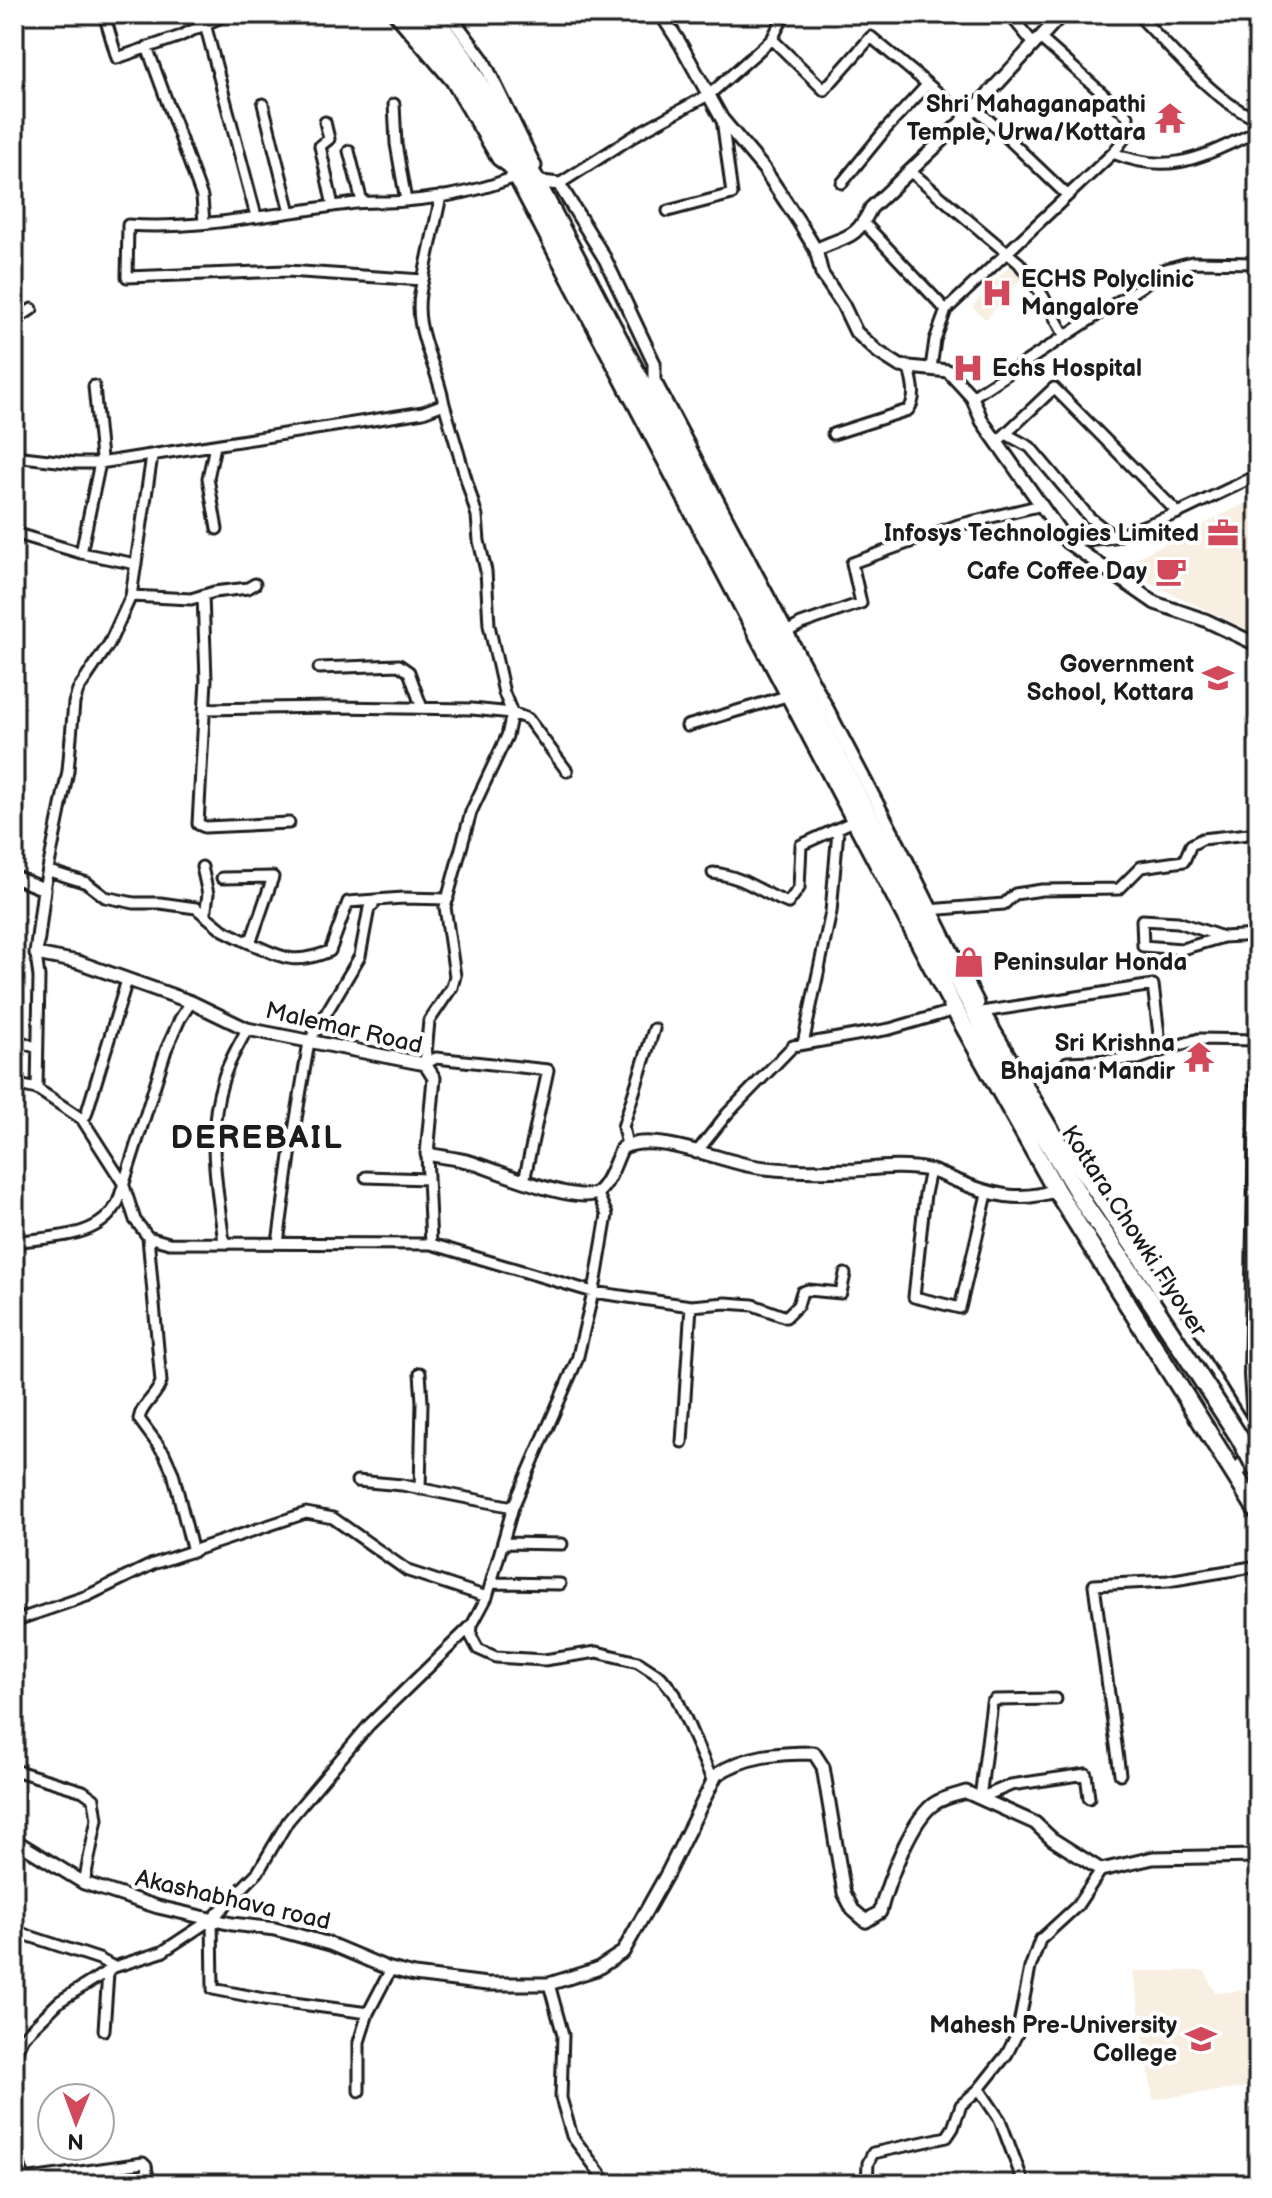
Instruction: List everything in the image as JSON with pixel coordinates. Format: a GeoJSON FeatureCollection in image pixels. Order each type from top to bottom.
{"type":"FeatureCollection","features":[{"type":"Feature","properties":{"kind":"highway"},"geometry":{"type":"LineString","coordinates":[[432,14],[473,71],[530,179],[625,386],[955,1010],[1056,1190],[1258,1512]]}},
{"type":"Feature","properties":{"kind":"highway"},"geometry":{"type":"LineString","coordinates":[[407,17],[442,50],[530,179]]}},
{"type":"Feature","properties":{"kind":"highway","name":"Kottara Chowki Flyover"},"geometry":{"type":"LineString","coordinates":[[530,179],[1085,1205],[1239,1437],[1258,1474]]}},
{"type":"Feature","properties":{"kind":"main road"},"geometry":{"type":"LineString","coordinates":[[1235,1474],[1258,1450],[1252,1375],[1258,1081]]}},
{"type":"Feature","properties":{"kind":"main road"},"geometry":{"type":"LineString","coordinates":[[1245,1489],[1258,1474]]}},
{"type":"Feature","properties":{"kind":"street"},"geometry":{"type":"LineString","coordinates":[[104,14],[117,58],[228,14]]}},
{"type":"Feature","properties":{"kind":"street"},"geometry":{"type":"LineString","coordinates":[[449,14],[483,60],[530,179]]}},
{"type":"Feature","properties":{"kind":"street"},"geometry":{"type":"LineString","coordinates":[[661,14],[722,119],[764,169],[816,250],[822,274],[843,305],[856,332],[900,366],[948,371],[972,397],[982,421],[1002,438],[1030,447],[1089,517],[1114,537]]}},
{"type":"Feature","properties":{"kind":"street"},"geometry":{"type":"LineString","coordinates":[[423,280],[287,271],[127,277],[128,225],[165,228],[362,202],[406,201],[530,179],[559,184],[642,131],[710,94],[772,39],[785,14]]}},
{"type":"Feature","properties":{"kind":"street"},"geometry":{"type":"LineString","coordinates":[[931,368],[935,340],[946,310],[1113,153],[1127,135],[1128,116],[1009,14]]}},
{"type":"Feature","properties":{"kind":"street"},"geometry":{"type":"LineString","coordinates":[[816,250],[846,239],[864,223],[871,208],[967,117],[1062,14]]}},
{"type":"Feature","properties":{"kind":"street"},"geometry":{"type":"LineString","coordinates":[[1137,14],[1241,114],[1258,119]]}},
{"type":"Feature","properties":{"kind":"street"},"geometry":{"type":"LineString","coordinates":[[205,24],[256,216]]}},
{"type":"Feature","properties":{"kind":"street"},"geometry":{"type":"LineString","coordinates":[[772,39],[824,90],[871,37],[967,117]]}},
{"type":"Feature","properties":{"kind":"street"},"geometry":{"type":"LineString","coordinates":[[147,47],[202,197],[204,223]]}},
{"type":"Feature","properties":{"kind":"street"},"geometry":{"type":"LineString","coordinates":[[842,183],[927,85]]}},
{"type":"Feature","properties":{"kind":"street"},"geometry":{"type":"LineString","coordinates":[[263,104],[290,212]]}},
{"type":"Feature","properties":{"kind":"street"},"geometry":{"type":"LineString","coordinates":[[394,104],[396,144],[406,201]]}},
{"type":"Feature","properties":{"kind":"street"},"geometry":{"type":"LineString","coordinates":[[975,107],[1067,195]]}},
{"type":"Feature","properties":{"kind":"street"},"geometry":{"type":"LineString","coordinates":[[668,211],[732,194],[722,119]]}},
{"type":"Feature","properties":{"kind":"street"},"geometry":{"type":"LineString","coordinates":[[325,122],[329,139],[320,146],[333,206]]}},
{"type":"Feature","properties":{"kind":"street"},"geometry":{"type":"LineString","coordinates":[[1113,153],[1138,163],[1187,162],[1258,131]]}},
{"type":"Feature","properties":{"kind":"street"},"geometry":{"type":"LineString","coordinates":[[349,151],[362,202]]}},
{"type":"Feature","properties":{"kind":"street"},"geometry":{"type":"LineString","coordinates":[[910,171],[1019,263],[1043,296],[1065,336]]}},
{"type":"Feature","properties":{"kind":"street"},"geometry":{"type":"LineString","coordinates":[[559,184],[605,259],[654,363],[654,380],[787,632],[926,911],[1004,904],[1015,894],[1042,890],[1119,889],[1141,867],[1184,861],[1191,845],[1202,839],[1258,833]]}},
{"type":"Feature","properties":{"kind":"street"},"geometry":{"type":"LineString","coordinates":[[425,1064],[429,1021],[452,987],[455,976],[445,907],[471,812],[507,736],[512,713],[504,693],[489,625],[486,571],[477,516],[441,386],[418,323],[419,292],[441,196]]}},
{"type":"Feature","properties":{"kind":"street"},"geometry":{"type":"LineString","coordinates":[[864,223],[946,310]]}},
{"type":"Feature","properties":{"kind":"street"},"geometry":{"type":"LineString","coordinates":[[972,397],[1162,270],[1192,262],[1258,263]]}},
{"type":"Feature","properties":{"kind":"street"},"geometry":{"type":"LineString","coordinates":[[14,321],[32,309]]}},
{"type":"Feature","properties":{"kind":"street"},"geometry":{"type":"LineString","coordinates":[[833,434],[908,410],[913,395],[909,367]]}},
{"type":"Feature","properties":{"kind":"street"},"geometry":{"type":"LineString","coordinates":[[81,553],[100,463],[94,386]]}},
{"type":"Feature","properties":{"kind":"street"},"geometry":{"type":"LineString","coordinates":[[1002,438],[1054,388],[1178,513]]}},
{"type":"Feature","properties":{"kind":"street"},"geometry":{"type":"LineString","coordinates":[[14,456],[100,463],[423,412],[444,404]]}},
{"type":"Feature","properties":{"kind":"street"},"geometry":{"type":"LineString","coordinates":[[1002,438],[1020,478],[1067,542],[1155,603],[1205,620],[1258,645]]}},
{"type":"Feature","properties":{"kind":"street"},"geometry":{"type":"LineString","coordinates":[[215,446],[208,478],[217,529]]}},
{"type":"Feature","properties":{"kind":"street"},"geometry":{"type":"LineString","coordinates":[[37,1089],[39,977],[36,954],[44,889],[68,771],[75,696],[109,644],[131,596],[152,456]]}},
{"type":"Feature","properties":{"kind":"street"},"geometry":{"type":"LineString","coordinates":[[1067,542],[1114,537],[1178,513],[1258,475]]}},
{"type":"Feature","properties":{"kind":"street"},"geometry":{"type":"LineString","coordinates":[[787,632],[861,603],[852,563],[958,525],[1042,505]]}},
{"type":"Feature","properties":{"kind":"street"},"geometry":{"type":"LineString","coordinates":[[14,533],[81,553],[136,564]]}},
{"type":"Feature","properties":{"kind":"street"},"geometry":{"type":"LineString","coordinates":[[131,596],[191,599],[255,584]]}},
{"type":"Feature","properties":{"kind":"street"},"geometry":{"type":"LineString","coordinates":[[203,595],[204,709],[198,824],[205,827],[289,823]]}},
{"type":"Feature","properties":{"kind":"street"},"geometry":{"type":"LineString","coordinates":[[319,668],[399,665],[409,672],[422,708]]}},
{"type":"Feature","properties":{"kind":"street"},"geometry":{"type":"LineString","coordinates":[[687,726],[790,695]]}},
{"type":"Feature","properties":{"kind":"street"},"geometry":{"type":"LineString","coordinates":[[204,709],[422,708],[512,713],[528,719],[567,771]]}},
{"type":"Feature","properties":{"kind":"street"},"geometry":{"type":"LineString","coordinates":[[713,873],[735,876],[788,903],[799,888],[801,845],[856,820]]}},
{"type":"Feature","properties":{"kind":"street"},"geometry":{"type":"LineString","coordinates":[[803,1044],[831,912],[838,830]]}},
{"type":"Feature","properties":{"kind":"street"},"geometry":{"type":"LineString","coordinates":[[202,867],[208,894],[205,916]]}},
{"type":"Feature","properties":{"kind":"street"},"geometry":{"type":"LineString","coordinates":[[49,871],[87,883],[105,897],[134,903],[196,908],[223,930],[291,960],[330,951],[348,902],[390,898],[448,899]]}},
{"type":"Feature","properties":{"kind":"street"},"geometry":{"type":"LineString","coordinates":[[14,877],[44,889]]}},
{"type":"Feature","properties":{"kind":"street"},"geometry":{"type":"LineString","coordinates":[[222,878],[273,877],[252,938],[245,941]]}},
{"type":"Feature","properties":{"kind":"street"},"geometry":{"type":"LineString","coordinates":[[278,1243],[309,1042],[360,956],[369,908],[373,905]]}},
{"type":"Feature","properties":{"kind":"street"},"geometry":{"type":"LineString","coordinates":[[1223,937],[1178,922],[1142,920],[1143,946],[1182,949],[1223,937],[1258,935]]}},
{"type":"Feature","properties":{"kind":"street","name":"Malemar Road"},"geometry":{"type":"LineString","coordinates":[[36,954],[78,962],[191,1002],[247,1029],[425,1064],[434,1078],[427,1154]]}},
{"type":"Feature","properties":{"kind":"street"},"geometry":{"type":"LineString","coordinates":[[86,1115],[127,980]]}},
{"type":"Feature","properties":{"kind":"street"},"geometry":{"type":"LineString","coordinates":[[1161,1051],[1153,985],[979,1012],[1054,1132],[1153,1279],[1258,1450]]}},
{"type":"Feature","properties":{"kind":"street"},"geometry":{"type":"LineString","coordinates":[[14,1242],[87,1231],[111,1217],[166,1050],[191,1002]]}},
{"type":"Feature","properties":{"kind":"street"},"geometry":{"type":"LineString","coordinates":[[696,1153],[727,1114],[793,1046],[890,1029],[955,1010]]}},
{"type":"Feature","properties":{"kind":"street"},"geometry":{"type":"LineString","coordinates":[[224,1242],[213,1149],[217,1110],[224,1076],[247,1029]]}},
{"type":"Feature","properties":{"kind":"street"},"geometry":{"type":"LineString","coordinates":[[627,1145],[623,1127],[654,1029]]}},
{"type":"Feature","properties":{"kind":"street"},"geometry":{"type":"LineString","coordinates":[[14,1039],[37,1048]]}},
{"type":"Feature","properties":{"kind":"street"},"geometry":{"type":"LineString","coordinates":[[1067,1062],[1138,1059],[1199,1039],[1258,1040]]}},
{"type":"Feature","properties":{"kind":"street"},"geometry":{"type":"LineString","coordinates":[[425,1064],[436,1058],[548,1070],[524,1181]]}},
{"type":"Feature","properties":{"kind":"street"},"geometry":{"type":"LineString","coordinates":[[14,1084],[37,1089],[82,1119],[123,1183],[135,1220],[148,1237],[161,1382],[159,1390],[139,1413],[139,1419],[164,1453],[173,1473],[193,1552]]}},
{"type":"Feature","properties":{"kind":"street"},"geometry":{"type":"LineString","coordinates":[[431,1244],[427,1154],[469,1162],[565,1193],[586,1195],[597,1192],[622,1148],[627,1145],[662,1144],[752,1166],[809,1172],[895,1168],[930,1170],[987,1194],[1036,1197],[1056,1190]]}},
{"type":"Feature","properties":{"kind":"street"},"geometry":{"type":"LineString","coordinates":[[930,1170],[914,1297],[960,1308],[987,1194]]}},
{"type":"Feature","properties":{"kind":"street"},"geometry":{"type":"LineString","coordinates":[[366,1177],[428,1179]]}},
{"type":"Feature","properties":{"kind":"street"},"geometry":{"type":"LineString","coordinates":[[14,2056],[23,2037],[60,2001],[111,1970],[162,1952],[212,1919],[258,1872],[288,1821],[369,1725],[472,1625],[487,1597],[513,1507],[577,1360],[607,1215],[597,1192]]}},
{"type":"Feature","properties":{"kind":"street"},"geometry":{"type":"LineString","coordinates":[[148,1237],[169,1243],[431,1244],[593,1292],[691,1306],[726,1303],[753,1305],[786,1317],[798,1305],[802,1292],[841,1293],[845,1274]]}},
{"type":"Feature","properties":{"kind":"street"},"geometry":{"type":"LineString","coordinates":[[682,1442],[691,1306]]}},
{"type":"Feature","properties":{"kind":"street"},"geometry":{"type":"LineString","coordinates":[[420,1373],[420,1489]]}},
{"type":"Feature","properties":{"kind":"street"},"geometry":{"type":"LineString","coordinates":[[357,1481],[420,1489],[513,1507]]}},
{"type":"Feature","properties":{"kind":"street"},"geometry":{"type":"LineString","coordinates":[[14,1621],[87,1596],[153,1564],[306,1513],[333,1518],[408,1571],[487,1597]]}},
{"type":"Feature","properties":{"kind":"street"},"geometry":{"type":"LineString","coordinates":[[504,1543],[562,1544]]}},
{"type":"Feature","properties":{"kind":"street"},"geometry":{"type":"LineString","coordinates":[[1120,1774],[1094,1585],[1168,1581],[1258,1566]]}},
{"type":"Feature","properties":{"kind":"street"},"geometry":{"type":"LineString","coordinates":[[491,1583],[560,1584]]}},
{"type":"Feature","properties":{"kind":"street"},"geometry":{"type":"LineString","coordinates":[[472,1625],[472,1642],[478,1649],[496,1657],[544,1660],[597,1652],[638,1662],[661,1677],[675,1694],[713,1782]]}},
{"type":"Feature","properties":{"kind":"street"},"geometry":{"type":"LineString","coordinates":[[1056,1699],[995,1700],[992,1703],[980,1798],[1011,1785],[1086,1774],[1089,1798]]}},
{"type":"Feature","properties":{"kind":"street","name":"Akashabhava road"},"geometry":{"type":"LineString","coordinates":[[14,1840],[84,1883],[120,1896],[212,1919],[302,1936],[414,1975],[487,1984],[549,1984],[597,1969],[623,1952],[668,1872],[716,1775],[730,1765],[749,1758],[814,1753],[823,1767],[844,1893],[853,1910],[866,1921],[880,1912],[889,1876],[919,1820],[934,1803],[966,1792],[1035,1823],[1052,1839],[1101,1870]]}},
{"type":"Feature","properties":{"kind":"street"},"geometry":{"type":"LineString","coordinates":[[14,1770],[83,1791],[94,1799],[97,1819],[84,1883]]}},
{"type":"Feature","properties":{"kind":"street"},"geometry":{"type":"LineString","coordinates":[[867,2184],[868,2163],[873,2153],[947,2137],[961,2105],[979,2089],[1007,2054],[1017,2034],[1030,1968],[1040,1940],[1077,1906],[1101,1870],[1153,1858],[1258,1856]]}},
{"type":"Feature","properties":{"kind":"street"},"geometry":{"type":"LineString","coordinates":[[212,1919],[213,1989],[368,2013]]}},
{"type":"Feature","properties":{"kind":"street"},"geometry":{"type":"LineString","coordinates":[[14,1931],[99,1959],[111,1970]]}},
{"type":"Feature","properties":{"kind":"street"},"geometry":{"type":"LineString","coordinates":[[359,2091],[359,2042],[368,2013],[391,1969]]}},
{"type":"Feature","properties":{"kind":"street"},"geometry":{"type":"LineString","coordinates":[[104,2030],[111,1970]]}},
{"type":"Feature","properties":{"kind":"street"},"geometry":{"type":"LineString","coordinates":[[549,1984],[563,2035],[561,2098],[572,2136],[608,2184]]}},
{"type":"Feature","properties":{"kind":"street"},"geometry":{"type":"LineString","coordinates":[[979,2089],[1000,2120],[1024,2184]]}},
{"type":"Feature","properties":{"kind":"street"},"geometry":{"type":"LineString","coordinates":[[14,2149],[25,2182],[143,2163],[149,2184]]}},
{"type":"Feature","properties":{"kind":"shaded area","name":"ECHS Polyclinic Mangalore"},"geometry":{"type":"Polygon","coordinates":[[[1010,265],[1021,279],[986,319],[972,307],[1010,265]]]}},
{"type":"Feature","properties":{"kind":"shaded area","name":"Infosys Technologies Limited"},"geometry":{"type":"Polygon","coordinates":[[[1258,497],[1258,634],[1117,568],[1258,497]]]}},
{"type":"Feature","properties":{"kind":"shaded area","name":"Mahesh Pre-University College"},"geometry":{"type":"Polygon","coordinates":[[[1133,1971],[1205,1971],[1215,1993],[1258,1989],[1258,2086],[1153,2099],[1133,1971]]]}},
{"type":"Feature","properties":{"kind":"place","name":"Shri Mahaganapathi Temple, Urwa/Kottara"},"geometry":{"type":"Point","coordinates":[1170,118]}},
{"type":"Feature","properties":{"kind":"place","name":"ECHS Polyclinic Mangalore"},"geometry":{"type":"Point","coordinates":[997,293]}},
{"type":"Feature","properties":{"kind":"place","name":"Echs Hospital"},"geometry":{"type":"Point","coordinates":[968,368]}},
{"type":"Feature","properties":{"kind":"place","name":"Infosys Technologies Limited"},"geometry":{"type":"Point","coordinates":[1223,533]}},
{"type":"Feature","properties":{"kind":"place","name":"Cafe Coffee Day"},"geometry":{"type":"Point","coordinates":[1171,571]}},
{"type":"Feature","properties":{"kind":"place","name":"Government School, Kottara"},"geometry":{"type":"Point","coordinates":[1218,678]}},
{"type":"Feature","properties":{"kind":"place","name":"Peninsular Honda"},"geometry":{"type":"Point","coordinates":[969,962]}},
{"type":"Feature","properties":{"kind":"place","name":"Sri Krishna Bhajana Mandir"},"geometry":{"type":"Point","coordinates":[1199,1057]}},
{"type":"Feature","properties":{"kind":"place","name":"Mahesh Pre-University College"},"geometry":{"type":"Point","coordinates":[1201,2039]}},
{"type":"Feature","properties":{"kind":"district","name":"DEREBAIL"},"geometry":{"type":"Point","coordinates":[257,1138]}}]}
